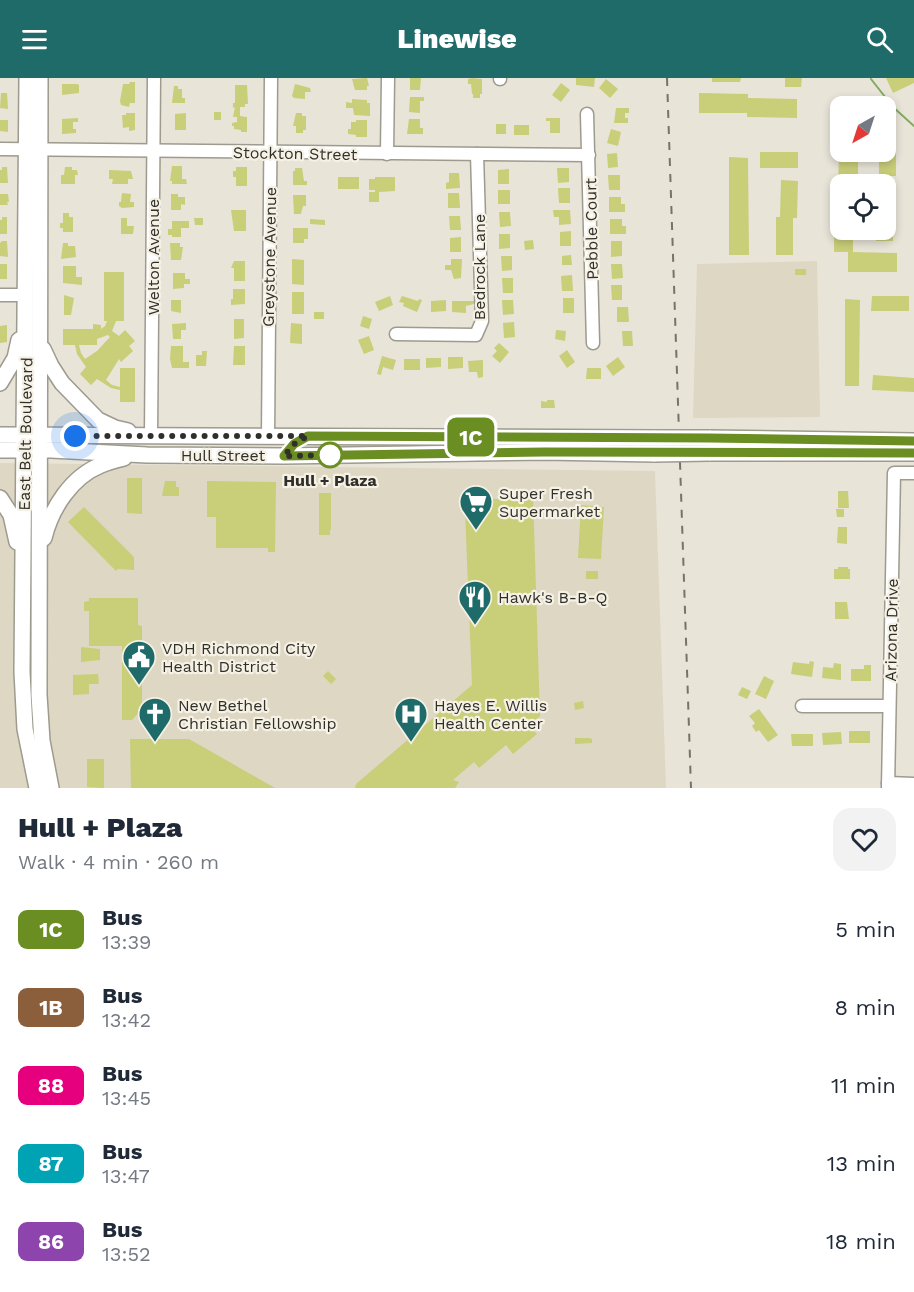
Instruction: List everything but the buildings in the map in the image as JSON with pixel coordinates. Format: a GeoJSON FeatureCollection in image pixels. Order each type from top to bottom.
{"type":"FeatureCollection","features":[{"type":"Feature","properties":{"kind":"main road","name":"East Belt Boulevard"},"geometry":{"type":"LineString","coordinates":[[27,78],[34,150],[41,345],[23,579],[23,709],[26,737],[37,788]]}},
{"type":"Feature","properties":{"kind":"main road","name":"East Belt Boulevard"},"geometry":{"type":"LineString","coordinates":[[40,78],[26,296],[39,556],[40,722],[51,788]]}},
{"type":"Feature","properties":{"kind":"main road"},"geometry":{"type":"LineString","coordinates":[[0,383],[11,367],[18,350],[19,321],[26,296]]}},
{"type":"Feature","properties":{"kind":"main road"},"geometry":{"type":"LineString","coordinates":[[41,345],[62,383],[98,420],[115,428],[151,436]]}},
{"type":"Feature","properties":{"kind":"main road","name":"Hull Street"},"geometry":{"type":"LineString","coordinates":[[0,435],[32,443],[135,455],[284,456],[544,452],[655,446],[914,441]]}},
{"type":"Feature","properties":{"kind":"main road","name":"Hull Street"},"geometry":{"type":"LineString","coordinates":[[0,450],[32,443],[151,436],[308,436],[655,446]]}},
{"type":"Feature","properties":{"kind":"main road"},"geometry":{"type":"LineString","coordinates":[[284,456],[294,444],[308,436]]}},
{"type":"Feature","properties":{"kind":"main road"},"geometry":{"type":"LineString","coordinates":[[243,455],[263,444],[268,437]]}},
{"type":"Feature","properties":{"kind":"main road","name":"Hull Street"},"geometry":{"type":"LineString","coordinates":[[709,445],[914,453]]}},
{"type":"Feature","properties":{"kind":"main road"},"geometry":{"type":"LineString","coordinates":[[39,556],[53,511],[69,489],[98,466],[135,455]]}},
{"type":"Feature","properties":{"kind":"main road"},"geometry":{"type":"LineString","coordinates":[[0,498],[13,523],[23,579]]}},
{"type":"Feature","properties":{"kind":"street","name":"Welton Avenue"},"geometry":{"type":"LineString","coordinates":[[151,436],[154,78]]}},
{"type":"Feature","properties":{"kind":"street","name":"Greystone Avenue"},"geometry":{"type":"LineString","coordinates":[[268,437],[271,78]]}},
{"type":"Feature","properties":{"kind":"street"},"geometry":{"type":"LineString","coordinates":[[387,154],[388,78]]}},
{"type":"Feature","properties":{"kind":"street","name":"Pebble Court"},"geometry":{"type":"LineString","coordinates":[[587,114],[593,343]]}},
{"type":"Feature","properties":{"kind":"street","name":"Stockton Street"},"geometry":{"type":"LineString","coordinates":[[0,149],[589,155]]}},
{"type":"Feature","properties":{"kind":"street","name":"Bedrock Lane"},"geometry":{"type":"LineString","coordinates":[[396,334],[476,335],[482,321],[477,154]]}},
{"type":"Feature","properties":{"kind":"street"},"geometry":{"type":"LineString","coordinates":[[0,295],[26,296]]}},
{"type":"Feature","properties":{"kind":"street","name":"Arizona Drive"},"geometry":{"type":"LineString","coordinates":[[888,786],[894,473],[914,473]]}},
{"type":"Feature","properties":{"kind":"street"},"geometry":{"type":"LineString","coordinates":[[802,706],[889,706]]}},
{"type":"Feature","properties":{"kind":"street"},"geometry":{"type":"LineString","coordinates":[[888,786],[914,784]]}},
{"type":"Feature","properties":{"kind":"shaded area"},"geometry":{"type":"Polygon","coordinates":[[[817,261],[820,417],[693,418],[697,264],[817,261]]]}},
{"type":"Feature","properties":{"kind":"shaded area"},"geometry":{"type":"Polygon","coordinates":[[[0,463],[655,471],[666,788],[0,788],[0,463]]]}},
{"type":"Feature","properties":{"kind":"waterway"},"geometry":{"type":"LineString","coordinates":[[871,79],[893,107],[914,126]]}},
{"type":"Feature","properties":{"kind":"railway"},"geometry":{"type":"LineString","coordinates":[[667,78],[691,788]]}},
{"type":"Feature","properties":{"kind":"bus line","name":"1C"},"geometry":{"type":"LineString","coordinates":[[914,441],[308,436],[294,444],[284,456],[544,452],[914,453]]}},
{"type":"Feature","properties":{"kind":"place","name":"Hull + Plaza"},"geometry":{"type":"Point","coordinates":[330,455]}},
{"type":"Feature","properties":{"kind":"place","name":"Super Fresh Supermarket"},"geometry":{"type":"Point","coordinates":[476,531]}},
{"type":"Feature","properties":{"kind":"place","name":"Hawk's B-B-Q"},"geometry":{"type":"Point","coordinates":[475,626]}},
{"type":"Feature","properties":{"kind":"place","name":"VDH Richmond City Health District"},"geometry":{"type":"Point","coordinates":[139,686]}},
{"type":"Feature","properties":{"kind":"place","name":"New Bethel Christian Fellowship"},"geometry":{"type":"Point","coordinates":[155,743]}},
{"type":"Feature","properties":{"kind":"place","name":"Hayes E. Willis Health Center"},"geometry":{"type":"Point","coordinates":[411,743]}},
{"type":"Feature","properties":{"kind":"route"},"geometry":{"type":"LineString","coordinates":[[75,436],[308,436],[294,444],[284,456],[330,455]]}}]}
